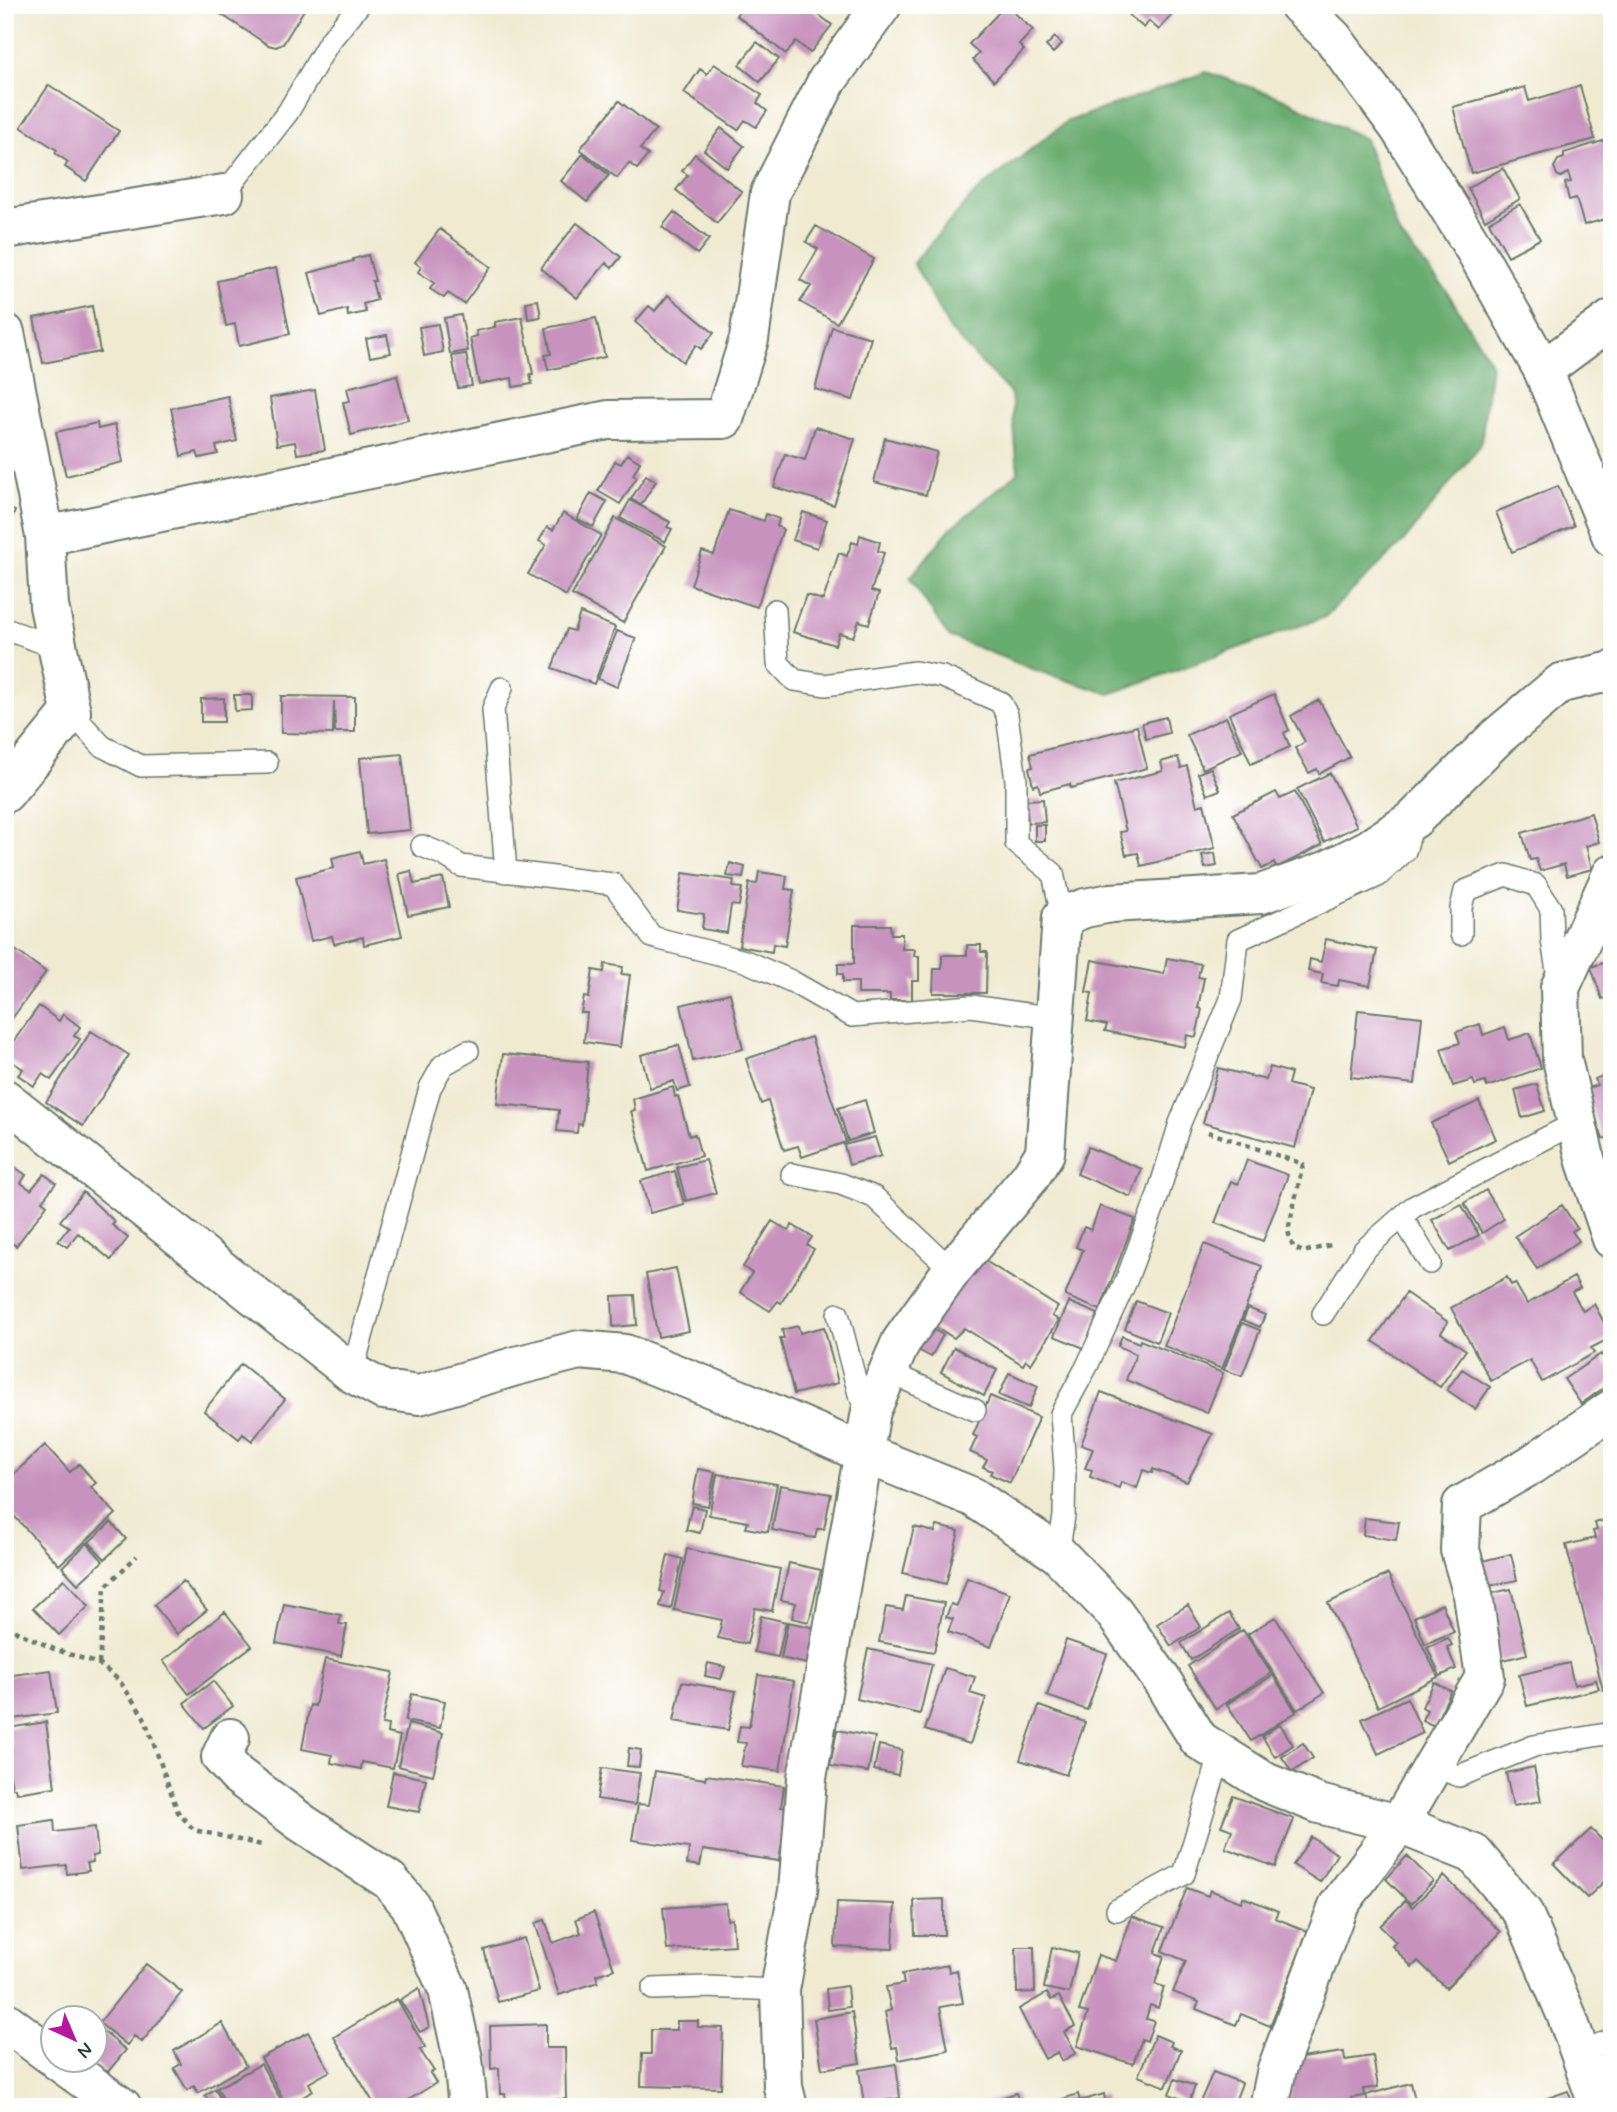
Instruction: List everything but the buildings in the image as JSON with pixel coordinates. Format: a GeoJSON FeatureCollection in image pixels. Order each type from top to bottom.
{"type":"FeatureCollection","features":[{"type":"Feature","properties":{"kind":"street"},"geometry":{"type":"LineString","coordinates":[[45,536],[608,420],[724,419],[749,339],[770,192],[827,81],[882,5]]}},
{"type":"Feature","properties":{"kind":"street"},"geometry":{"type":"LineString","coordinates":[[1299,5],[1333,38],[1400,130],[1475,250],[1543,370],[1612,537]]}},
{"type":"Feature","properties":{"kind":"street"},"geometry":{"type":"LineString","coordinates":[[5,229],[224,194]]}},
{"type":"Feature","properties":{"kind":"street"},"geometry":{"type":"LineString","coordinates":[[1543,370],[1612,319]]}},
{"type":"Feature","properties":{"kind":"street"},"geometry":{"type":"LineString","coordinates":[[5,333],[45,536],[49,606],[71,712],[18,758],[5,793]]}},
{"type":"Feature","properties":{"kind":"street"},"geometry":{"type":"LineString","coordinates":[[788,2107],[783,2087],[780,1990],[798,1891],[807,1778],[871,1411],[901,1342],[952,1270],[1023,1186],[1045,1153],[1062,917],[1085,908],[1111,904],[1261,894],[1326,871],[1367,850],[1414,820],[1498,736],[1561,683],[1612,671]]}},
{"type":"Feature","properties":{"kind":"street"},"geometry":{"type":"LineString","coordinates":[[1612,874],[1560,988],[1562,1059],[1586,1162],[1612,1239]]}},
{"type":"Feature","properties":{"kind":"street"},"geometry":{"type":"LineString","coordinates":[[5,1098],[352,1373],[383,1390],[419,1395],[579,1350],[625,1354],[974,1497],[1058,1554],[1113,1611],[1159,1676],[1199,1740],[1265,1782],[1319,1804],[1399,1824],[1474,1854],[1523,1913],[1566,2014],[1596,2046],[1599,2107]]}},
{"type":"Feature","properties":{"kind":"street"},"geometry":{"type":"LineString","coordinates":[[1269,2107],[1277,2069],[1338,1906],[1399,1824],[1485,1677],[1473,1595],[1460,1550],[1462,1505],[1531,1465],[1612,1409]]}},
{"type":"Feature","properties":{"kind":"street"},"geometry":{"type":"LineString","coordinates":[[230,1738],[221,1757],[237,1775],[302,1823],[390,1881],[410,1905],[448,1990],[463,2059],[468,2107]]}},
{"type":"Feature","properties":{"kind":"street"},"geometry":{"type":"LineString","coordinates":[[5,2021],[38,2046]]}},
{"type":"Feature","properties":{"kind":"street"},"geometry":{"type":"LineString","coordinates":[[76,2074],[122,2107]]}},
{"type":"Feature","properties":{"kind":"lane"},"geometry":{"type":"LineString","coordinates":[[224,194],[288,112],[329,42],[359,5]]}},
{"type":"Feature","properties":{"kind":"lane"},"geometry":{"type":"LineString","coordinates":[[775,610],[778,663],[794,680],[825,685],[915,672],[943,677],[1000,702],[1007,715],[1017,780],[1016,844],[1053,873],[1062,917]]}},
{"type":"Feature","properties":{"kind":"lane"},"geometry":{"type":"LineString","coordinates":[[5,629],[58,648]]}},
{"type":"Feature","properties":{"kind":"lane"},"geometry":{"type":"LineString","coordinates":[[502,688],[493,709],[506,872]]}},
{"type":"Feature","properties":{"kind":"lane"},"geometry":{"type":"LineString","coordinates":[[71,712],[103,746],[141,766],[267,763]]}},
{"type":"Feature","properties":{"kind":"lane"},"geometry":{"type":"LineString","coordinates":[[1058,1554],[1064,1516],[1065,1468],[1061,1414],[1087,1366],[1126,1281],[1157,1198],[1181,1123],[1231,999],[1238,940],[1378,876],[1405,851],[1414,820]]}},
{"type":"Feature","properties":{"kind":"lane"},"geometry":{"type":"LineString","coordinates":[[422,846],[461,866],[613,884],[652,937],[745,961],[791,981],[852,1016],[971,1006],[1055,1018]]}},
{"type":"Feature","properties":{"kind":"lane"},"geometry":{"type":"LineString","coordinates":[[1461,934],[1461,908],[1465,891],[1506,875],[1536,885],[1551,909],[1552,940],[1560,988]]}},
{"type":"Feature","properties":{"kind":"lane"},"geometry":{"type":"LineString","coordinates":[[352,1373],[430,1088],[443,1065],[468,1051]]}},
{"type":"Feature","properties":{"kind":"lane"},"geometry":{"type":"LineString","coordinates":[[1323,1314],[1364,1250],[1413,1207],[1577,1122]]}},
{"type":"Feature","properties":{"kind":"lane"},"geometry":{"type":"LineString","coordinates":[[792,1174],[841,1184],[874,1197],[952,1270]]}},
{"type":"Feature","properties":{"kind":"lane"},"geometry":{"type":"LineString","coordinates":[[1400,1219],[1430,1263]]}},
{"type":"Feature","properties":{"kind":"lane"},"geometry":{"type":"LineString","coordinates":[[838,1314],[859,1394],[871,1411]]}},
{"type":"Feature","properties":{"kind":"lane"},"geometry":{"type":"LineString","coordinates":[[888,1372],[975,1409]]}},
{"type":"Feature","properties":{"kind":"lane"},"geometry":{"type":"LineString","coordinates":[[1433,1766],[1460,1776],[1534,1746],[1612,1733]]}},
{"type":"Feature","properties":{"kind":"lane"},"geometry":{"type":"LineString","coordinates":[[1117,1910],[1184,1874],[1221,1753]]}},
{"type":"Feature","properties":{"kind":"lane"},"geometry":{"type":"LineString","coordinates":[[653,1989],[706,1987],[780,1990]]}},
{"type":"Feature","properties":{"kind":"path"},"geometry":{"type":"LineString","coordinates":[[1181,1123],[1303,1164],[1288,1231],[1293,1247],[1303,1252],[1342,1242],[1374,1227],[1400,1219]]}},
{"type":"Feature","properties":{"kind":"path"},"geometry":{"type":"LineString","coordinates":[[99,1664],[105,1587],[137,1556]]}},
{"type":"Feature","properties":{"kind":"green space"},"geometry":{"type":"Polygon","coordinates":[[[1206,72],[1282,98],[1365,139],[1399,234],[1446,290],[1491,363],[1481,444],[1404,541],[1325,617],[1110,694],[1035,670],[948,636],[910,578],[949,530],[1018,472],[1011,394],[950,330],[913,263],[976,192],[1066,122],[1206,72]]]}}]}
